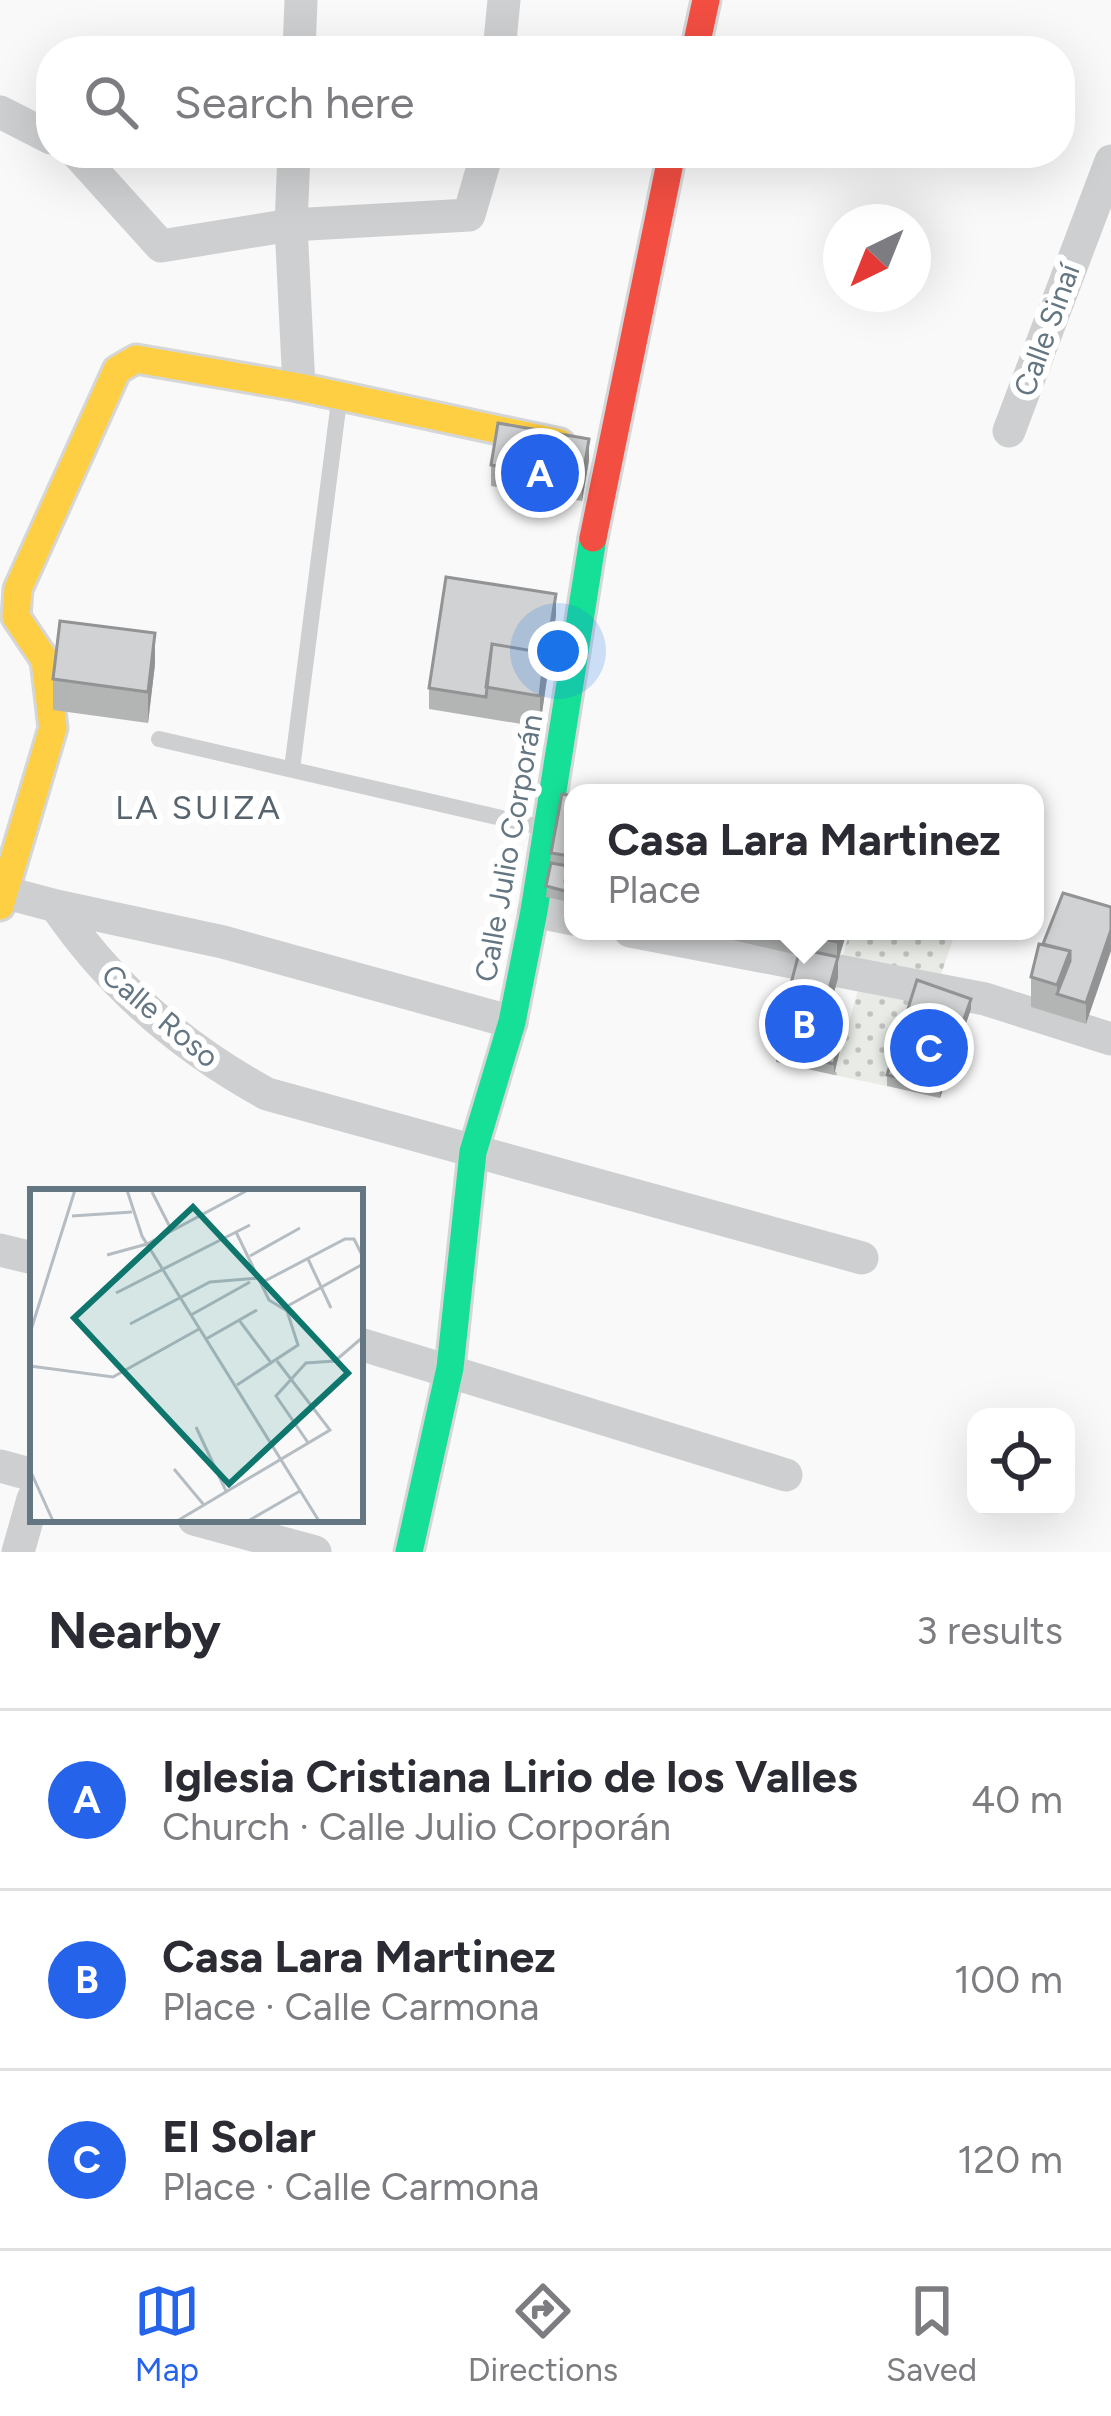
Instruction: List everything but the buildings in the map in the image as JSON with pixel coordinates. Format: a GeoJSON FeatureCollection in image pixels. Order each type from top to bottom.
{"type":"FeatureCollection","features":[{"type":"Feature","properties":{"kind":"street"},"geometry":{"type":"LineString","coordinates":[[300,36],[301,0]]}},
{"type":"Feature","properties":{"kind":"street"},"geometry":{"type":"LineString","coordinates":[[500,36],[504,0]]}},
{"type":"Feature","properties":{"kind":"street"},"geometry":{"type":"LineString","coordinates":[[698,36],[706,0]]}},
{"type":"Feature","properties":{"kind":"street"},"geometry":{"type":"LineString","coordinates":[[0,112],[36,130]]}},
{"type":"Feature","properties":{"kind":"street","name":"Calle Sinaí"},"geometry":{"type":"LineString","coordinates":[[1010,431],[1111,161]]}},
{"type":"Feature","properties":{"kind":"street"},"geometry":{"type":"LineString","coordinates":[[91,168],[161,246],[291,225],[469,215],[483,168]]}},
{"type":"Feature","properties":{"kind":"street"},"geometry":{"type":"LineString","coordinates":[[293,168],[298,387]]}},
{"type":"Feature","properties":{"kind":"street","name":"Calle Julio Corporán"},"geometry":{"type":"LineString","coordinates":[[409,1552],[450,1368],[473,1152],[512,1022],[534,911],[606,453],[669,168]]}},
{"type":"Feature","properties":{"kind":"street"},"geometry":{"type":"LineString","coordinates":[[512,1022],[223,942],[56,906],[4,900],[7,846],[52,728],[45,660],[8,615],[116,370],[136,359],[298,387],[606,453]]}},
{"type":"Feature","properties":{"kind":"street","name":"Calle Roso"},"geometry":{"type":"LineString","coordinates":[[56,906],[89,955],[142,1009],[212,1064],[267,1094],[862,1258]]}},
{"type":"Feature","properties":{"kind":"street"},"geometry":{"type":"LineString","coordinates":[[534,911],[564,918]]}},
{"type":"Feature","properties":{"kind":"street"},"geometry":{"type":"LineString","coordinates":[[676,940],[985,999],[1111,1040]]}},
{"type":"Feature","properties":{"kind":"street"},"geometry":{"type":"LineString","coordinates":[[0,1250],[30,1257]]}},
{"type":"Feature","properties":{"kind":"street"},"geometry":{"type":"LineString","coordinates":[[363,1345],[786,1475]]}},
{"type":"Feature","properties":{"kind":"street"},"geometry":{"type":"LineString","coordinates":[[0,1466],[30,1474]]}},
{"type":"Feature","properties":{"kind":"street"},"geometry":{"type":"LineString","coordinates":[[18,1552],[30,1510]]}},
{"type":"Feature","properties":{"kind":"street"},"geometry":{"type":"LineString","coordinates":[[209,1532],[315,1552]]}},
{"type":"Feature","properties":{"kind":"lane"},"geometry":{"type":"LineString","coordinates":[[292,769],[340,396]]}},
{"type":"Feature","properties":{"kind":"lane"},"geometry":{"type":"LineString","coordinates":[[159,739],[547,829]]}},
{"type":"Feature","properties":{"kind":"shaded area"},"geometry":{"type":"Polygon","coordinates":[[[847,940],[953,940],[936,989],[917,991],[887,1086],[834,1075],[861,979],[839,970],[847,940]]]}},
{"type":"Feature","properties":{"kind":"traffic: fast"},"geometry":{"type":"LineString","coordinates":[[409,1552],[450,1368],[473,1152],[512,1022],[534,911],[593,538]]}},
{"type":"Feature","properties":{"kind":"traffic: slow"},"geometry":{"type":"LineString","coordinates":[[0,906],[53,728],[45,660],[16,617],[18,589],[117,370],[136,359],[299,387],[560,443]]}},
{"type":"Feature","properties":{"kind":"traffic: jam"},"geometry":{"type":"LineString","coordinates":[[698,36],[706,0]]}},
{"type":"Feature","properties":{"kind":"traffic: jam"},"geometry":{"type":"LineString","coordinates":[[593,538],[669,168]]}},
{"type":"Feature","properties":{"kind":"place","name":"Iglesia Cristiana Lirio de los Valles"},"geometry":{"type":"Point","coordinates":[540,473]}},
{"type":"Feature","properties":{"kind":"place","name":"Casa Lara Martinez"},"geometry":{"type":"Point","coordinates":[804,1024]}},
{"type":"Feature","properties":{"kind":"place","name":"El Solar"},"geometry":{"type":"Point","coordinates":[929,1048]}},
{"type":"Feature","properties":{"kind":"district","name":"LA SUIZA"},"geometry":{"type":"Point","coordinates":[199,807]}}]}
